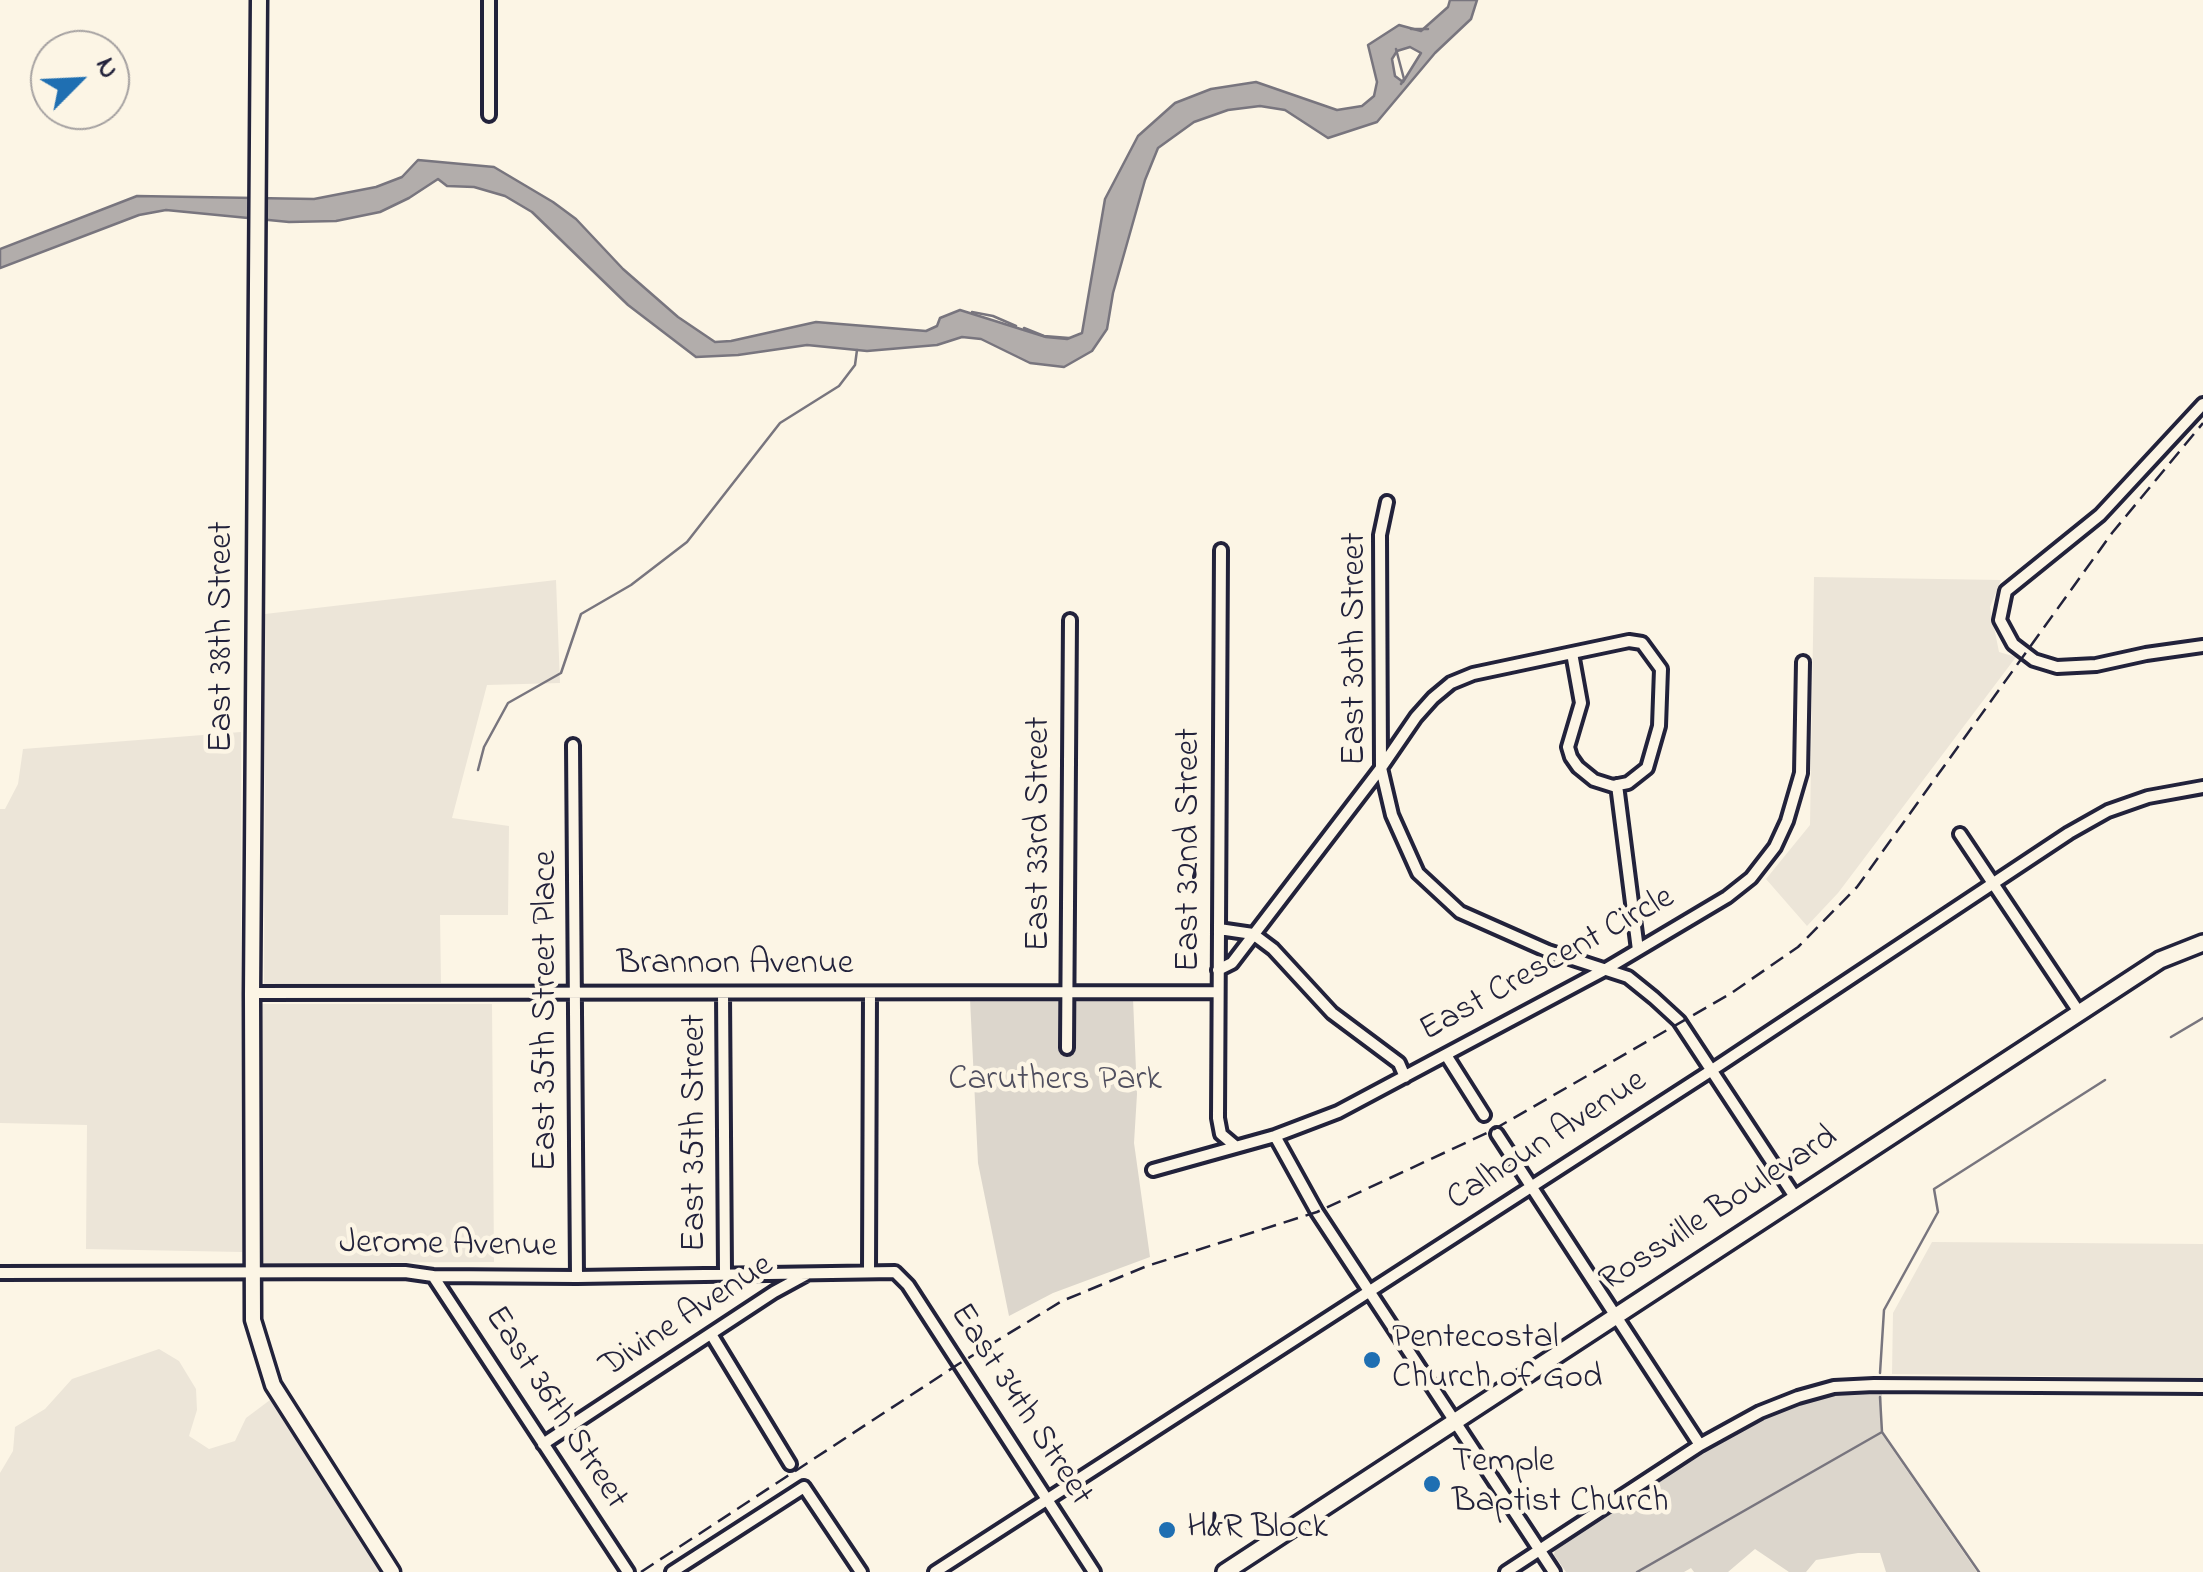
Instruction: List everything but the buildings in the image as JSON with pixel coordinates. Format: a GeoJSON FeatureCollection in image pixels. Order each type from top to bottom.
{"type":"FeatureCollection","features":[{"type":"Feature","properties":{"kind":"highway","name":"Rossville Boulevard"},"geometry":{"type":"LineString","coordinates":[[1225,1572],[1245,1567],[1455,1422],[2079,1012],[2160,960],[2203,943]]}},
{"type":"Feature","properties":{"kind":"main road","name":"East 38th Street"},"geometry":{"type":"LineString","coordinates":[[259,0],[253,1320],[273,1386],[392,1572]]}},
{"type":"Feature","properties":{"kind":"street"},"geometry":{"type":"LineString","coordinates":[[488,0],[489,115]]}},
{"type":"Feature","properties":{"kind":"street"},"geometry":{"type":"LineString","coordinates":[[2203,404],[2100,515],[2006,591],[2000,620],[2005,633],[2025,654],[2057,667],[2096,665],[2203,646]]}},
{"type":"Feature","properties":{"kind":"street","name":"East 30th Street"},"geometry":{"type":"LineString","coordinates":[[1386,502],[1380,534],[1381,768],[1392,815],[1418,873],[1460,912],[1498,930],[1628,977],[1678,1022],[1796,1197]]}},
{"type":"Feature","properties":{"kind":"street","name":"East 32nd Street"},"geometry":{"type":"LineString","coordinates":[[1221,550],[1218,1118],[1221,1134],[1234,1145]]}},
{"type":"Feature","properties":{"kind":"street","name":"East 33rd Street"},"geometry":{"type":"LineString","coordinates":[[1067,1048],[1070,620]]}},
{"type":"Feature","properties":{"kind":"street"},"geometry":{"type":"LineString","coordinates":[[1218,970],[1232,963],[1416,716],[1451,683],[1473,674],[1572,653],[1642,643],[1661,669],[1659,726],[1647,768],[1628,783],[1617,785],[1594,780],[1571,757],[1568,747],[1581,703],[1572,653]]}},
{"type":"Feature","properties":{"kind":"street","name":"East Crescent Circle"},"geometry":{"type":"LineString","coordinates":[[1153,1170],[1275,1136],[1338,1112],[1606,969],[1727,897],[1750,878],[1775,847],[1802,773],[1804,662]]}},
{"type":"Feature","properties":{"kind":"street","name":"East 35th Street Place"},"geometry":{"type":"LineString","coordinates":[[574,744],[577,1276]]}},
{"type":"Feature","properties":{"kind":"street"},"geometry":{"type":"LineString","coordinates":[[1617,785],[1638,950]]}},
{"type":"Feature","properties":{"kind":"street","name":"Calhoun Avenue"},"geometry":{"type":"LineString","coordinates":[[935,1572],[2108,811],[2148,797],[2203,787]]}},
{"type":"Feature","properties":{"kind":"street"},"geometry":{"type":"LineString","coordinates":[[1960,834],[2079,1012]]}},
{"type":"Feature","properties":{"kind":"street"},"geometry":{"type":"LineString","coordinates":[[1218,929],[1253,934],[1274,948],[1332,1013],[1398,1064],[1405,1077]]}},
{"type":"Feature","properties":{"kind":"street","name":"Brannon Avenue"},"geometry":{"type":"LineString","coordinates":[[252,993],[1218,992]]}},
{"type":"Feature","properties":{"kind":"street","name":"East 35th Street"},"geometry":{"type":"LineString","coordinates":[[723,993],[725,1273]]}},
{"type":"Feature","properties":{"kind":"street"},"geometry":{"type":"LineString","coordinates":[[869,1270],[870,993]]}},
{"type":"Feature","properties":{"kind":"street"},"geometry":{"type":"LineString","coordinates":[[1446,1055],[1484,1115]]}},
{"type":"Feature","properties":{"kind":"street"},"geometry":{"type":"LineString","coordinates":[[1497,1134],[1700,1445]]}},
{"type":"Feature","properties":{"kind":"street"},"geometry":{"type":"LineString","coordinates":[[1275,1136],[1317,1212],[1554,1572]]}},
{"type":"Feature","properties":{"kind":"street","name":"Jerome Avenue"},"geometry":{"type":"LineString","coordinates":[[0,1273],[405,1272],[433,1276],[577,1276],[895,1272]]}},
{"type":"Feature","properties":{"kind":"street","name":"Divine Avenue"},"geometry":{"type":"LineString","coordinates":[[543,1444],[774,1292],[812,1272]]}},
{"type":"Feature","properties":{"kind":"street","name":"East 34th Street"},"geometry":{"type":"LineString","coordinates":[[895,1272],[908,1286],[1094,1572]]}},
{"type":"Feature","properties":{"kind":"street","name":"East 36th Street"},"geometry":{"type":"LineString","coordinates":[[433,1276],[628,1572]]}},
{"type":"Feature","properties":{"kind":"street"},"geometry":{"type":"LineString","coordinates":[[711,1334],[790,1464]]}},
{"type":"Feature","properties":{"kind":"street"},"geometry":{"type":"LineString","coordinates":[[1506,1572],[1700,1445],[1760,1412],[1798,1397],[1834,1388],[1874,1385],[2203,1386]]}},
{"type":"Feature","properties":{"kind":"street"},"geometry":{"type":"LineString","coordinates":[[672,1572],[804,1486],[861,1572]]}},
{"type":"Feature","properties":{"kind":"shaded area"},"geometry":{"type":"Polygon","coordinates":[[[1450,0],[1477,0],[1471,19],[1435,53],[1377,122],[1328,138],[1285,110],[1260,106],[1228,110],[1194,122],[1158,148],[1113,293],[1107,329],[1092,351],[1064,367],[1030,363],[981,339],[962,337],[937,345],[867,351],[807,345],[696,357],[628,305],[532,212],[505,196],[474,187],[447,186],[438,179],[380,212],[336,221],[289,222],[166,210],[139,215],[0,268],[0,249],[137,196],[314,199],[376,187],[402,177],[418,160],[494,167],[553,202],[576,219],[623,269],[678,317],[715,342],[816,322],[926,331],[937,326],[940,318],[960,310],[1046,337],[1067,339],[1082,333],[1105,199],[1138,136],[1175,103],[1211,89],[1256,82],[1337,110],[1362,106],[1374,96],[1377,82],[1368,45],[1399,25],[1421,31],[1448,7],[1450,0]],[[1410,47],[1397,51],[1392,59],[1395,76],[1403,82],[1421,53],[1410,47]]]}},
{"type":"Feature","properties":{"kind":"shaded area"},"geometry":{"type":"Polygon","coordinates":[[[1814,577],[2001,580],[1990,607],[1999,652],[2016,657],[1838,893],[1807,926],[1766,879],[1810,825],[1814,577]]]}},
{"type":"Feature","properties":{"kind":"shaded area"},"geometry":{"type":"Polygon","coordinates":[[[556,580],[560,683],[487,685],[452,818],[509,826],[508,915],[440,915],[441,983],[264,984],[265,614],[556,580]]]}},
{"type":"Feature","properties":{"kind":"shaded area"},"geometry":{"type":"Polygon","coordinates":[[[241,732],[242,1252],[86,1249],[87,1125],[0,1123],[0,809],[5,809],[18,784],[23,749],[241,732]]]}},
{"type":"Feature","properties":{"kind":"shaded area"},"geometry":{"type":"Polygon","coordinates":[[[261,1004],[492,1004],[494,1262],[263,1263],[261,1004]]]}},
{"type":"Feature","properties":{"kind":"shaded area"},"geometry":{"type":"Polygon","coordinates":[[[1932,1242],[2203,1244],[2203,1378],[1892,1374],[1893,1313],[1932,1242]]]}},
{"type":"Feature","properties":{"kind":"shaded area"},"geometry":{"type":"Polygon","coordinates":[[[159,1349],[179,1361],[196,1389],[197,1410],[189,1436],[209,1449],[235,1441],[246,1418],[270,1400],[381,1572],[0,1572],[0,1473],[13,1451],[15,1427],[45,1409],[72,1379],[159,1349]]]}},
{"type":"Feature","properties":{"kind":"green space","name":"Caruthers Park"},"geometry":{"type":"Polygon","coordinates":[[[1133,998],[1137,1094],[1134,1143],[1150,1257],[1053,1293],[1009,1316],[978,1163],[970,999],[1133,998]]]}},
{"type":"Feature","properties":{"kind":"green space"},"geometry":{"type":"Polygon","coordinates":[[[1882,1391],[1881,1433],[1977,1572],[1886,1572],[1880,1553],[1858,1553],[1816,1560],[1806,1572],[1789,1572],[1755,1549],[1728,1572],[1694,1572],[1691,1568],[1684,1572],[1566,1572],[1554,1555],[1555,1548],[1715,1441],[1773,1413],[1826,1395],[1882,1391]]]}},
{"type":"Feature","properties":{"kind":"waterway"},"geometry":{"type":"LineString","coordinates":[[1411,29],[1428,29]]}},
{"type":"Feature","properties":{"kind":"waterway"},"geometry":{"type":"LineString","coordinates":[[1396,49],[1404,79],[1401,84]]}},
{"type":"Feature","properties":{"kind":"waterway"},"geometry":{"type":"LineString","coordinates":[[972,312],[1016,326]]}},
{"type":"Feature","properties":{"kind":"waterway"},"geometry":{"type":"LineString","coordinates":[[1024,328],[1044,336],[1069,338]]}},
{"type":"Feature","properties":{"kind":"waterway"},"geometry":{"type":"LineString","coordinates":[[478,770],[484,747],[508,703],[561,673],[581,614],[631,585],[687,542],[780,423],[839,386],[855,365],[857,350]]}},
{"type":"Feature","properties":{"kind":"waterway"},"geometry":{"type":"LineString","coordinates":[[2171,1037],[2203,1018]]}},
{"type":"Feature","properties":{"kind":"waterway"},"geometry":{"type":"LineString","coordinates":[[1880,1373],[1884,1310],[1938,1212],[1934,1189],[2105,1080]]}},
{"type":"Feature","properties":{"kind":"waterway"},"geometry":{"type":"LineString","coordinates":[[1880,1397],[1882,1432],[1979,1572]]}},
{"type":"Feature","properties":{"kind":"waterway"},"geometry":{"type":"LineString","coordinates":[[1637,1572],[1882,1432]]}},
{"type":"Feature","properties":{"kind":"railway"},"geometry":{"type":"LineString","coordinates":[[641,1572],[957,1365],[1062,1301],[1147,1266],[1317,1212],[1491,1131],[1730,994],[1798,947],[1857,887],[2112,533],[2203,423]]}},
{"type":"Feature","properties":{"kind":"place","name":"Pentecostal Church of God"},"geometry":{"type":"Point","coordinates":[1372,1360]}},
{"type":"Feature","properties":{"kind":"place","name":"Temple Baptist Church"},"geometry":{"type":"Point","coordinates":[1432,1484]}},
{"type":"Feature","properties":{"kind":"place","name":"H&R Block"},"geometry":{"type":"Point","coordinates":[1167,1530]}}]}
